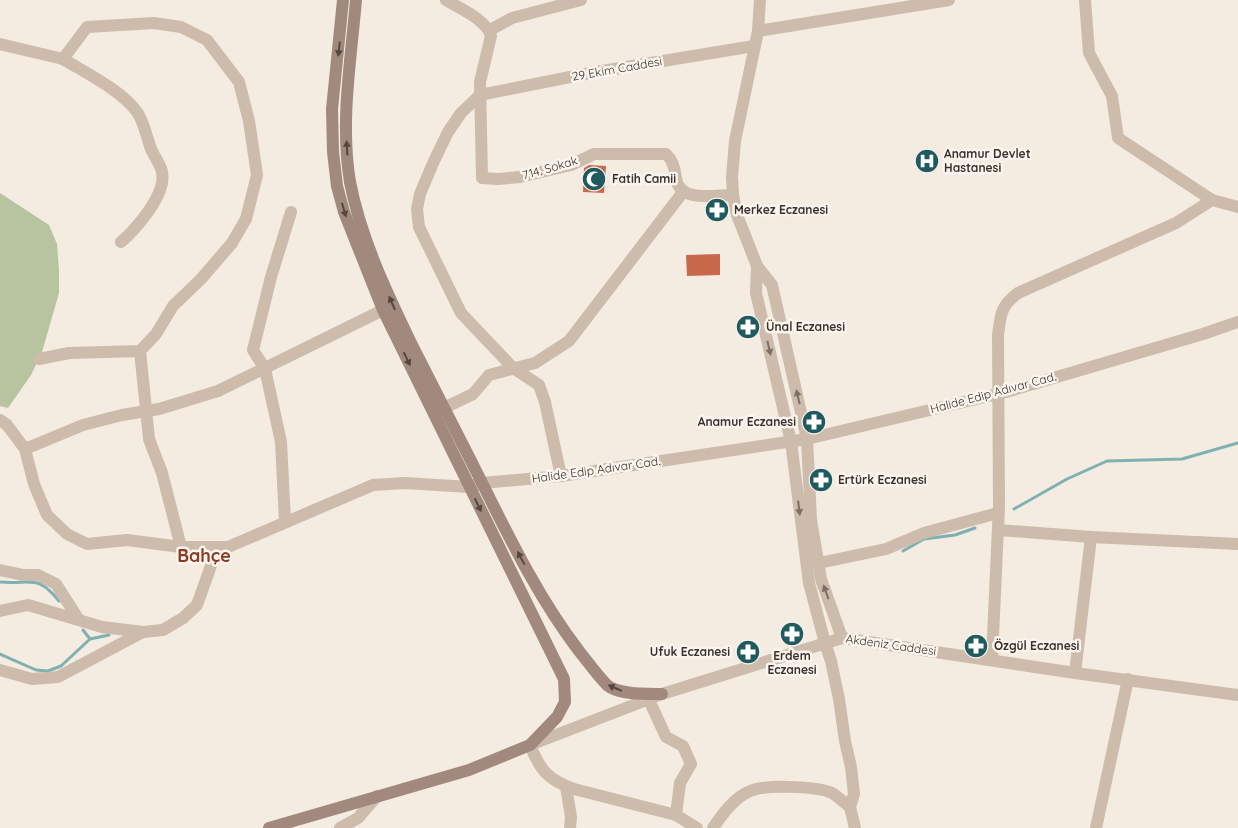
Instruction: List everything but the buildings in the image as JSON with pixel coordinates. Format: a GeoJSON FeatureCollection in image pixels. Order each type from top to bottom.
{"type":"FeatureCollection","features":[{"type":"Feature","properties":{"kind":"main road"},"geometry":{"type":"LineString","coordinates":[[269,828],[469,770],[530,745],[556,717],[565,702],[564,679],[383,310],[344,212],[336,177],[333,152],[332,109],[343,0]]}},
{"type":"Feature","properties":{"kind":"main road"},"geometry":{"type":"LineString","coordinates":[[356,0],[346,107],[350,181],[356,210],[392,305],[539,591],[568,637],[609,687],[625,692],[662,694]]}},
{"type":"Feature","properties":{"kind":"street"},"geometry":{"type":"LineString","coordinates":[[446,0],[482,22],[490,30],[491,36],[480,82],[480,95],[461,113],[448,132],[420,194],[417,209],[419,227],[461,313],[513,368],[539,385],[545,402],[561,476]]}},
{"type":"Feature","properties":{"kind":"street"},"geometry":{"type":"LineString","coordinates":[[490,30],[512,18],[581,0]]}},
{"type":"Feature","properties":{"kind":"street"},"geometry":{"type":"LineString","coordinates":[[760,0],[758,31],[735,141],[732,178],[733,195],[737,215],[757,266],[772,285],[807,439],[811,520],[822,579],[842,638]]}},
{"type":"Feature","properties":{"kind":"street"},"geometry":{"type":"LineString","coordinates":[[758,31],[949,0]]}},
{"type":"Feature","properties":{"kind":"street"},"geometry":{"type":"LineString","coordinates":[[1085,0],[1089,54],[1112,96],[1118,138],[1212,200],[1238,207]]}},
{"type":"Feature","properties":{"kind":"street"},"geometry":{"type":"LineString","coordinates":[[39,359],[69,353],[140,351],[156,334],[173,306],[201,280],[232,243],[246,219],[257,175],[249,121],[239,82],[207,40],[182,27],[154,23],[87,27],[63,59]]}},
{"type":"Feature","properties":{"kind":"street"},"geometry":{"type":"LineString","coordinates":[[0,44],[63,59],[114,90],[138,113],[162,172],[162,182],[153,204],[137,227],[121,242]]}},
{"type":"Feature","properties":{"kind":"street","name":"29 Ekim Caddesi"},"geometry":{"type":"LineString","coordinates":[[480,95],[590,73],[754,46]]}},
{"type":"Feature","properties":{"kind":"street","name":"714. Sokak"},"geometry":{"type":"LineString","coordinates":[[480,95],[482,178],[520,177],[571,165],[594,154],[666,154],[671,158],[677,184],[683,192]]}},
{"type":"Feature","properties":{"kind":"street"},"geometry":{"type":"LineString","coordinates":[[444,408],[473,394],[489,375],[535,363],[568,340],[683,192],[693,196],[733,195]]}},
{"type":"Feature","properties":{"kind":"street"},"geometry":{"type":"LineString","coordinates":[[992,659],[998,530],[998,335],[1001,311],[1008,301],[1018,293],[1176,223],[1212,200]]}},
{"type":"Feature","properties":{"kind":"street"},"geometry":{"type":"LineString","coordinates":[[285,522],[281,442],[265,369],[252,350],[271,277],[292,212]]}},
{"type":"Feature","properties":{"kind":"street"},"geometry":{"type":"LineString","coordinates":[[757,266],[756,293],[790,442],[809,582],[831,661],[845,741],[852,767],[854,794],[850,807],[855,828]]}},
{"type":"Feature","properties":{"kind":"street"},"geometry":{"type":"LineString","coordinates":[[25,449],[83,425],[159,409],[218,391],[383,310]]}},
{"type":"Feature","properties":{"kind":"street","name":"Halide Edip Adıvar Cad."},"geometry":{"type":"LineString","coordinates":[[0,610],[28,605],[102,627],[143,632],[163,630],[183,618],[197,605],[214,560],[228,547],[373,485],[405,483],[469,488],[482,483],[561,476],[807,439],[998,394],[1238,322]]}},
{"type":"Feature","properties":{"kind":"street"},"geometry":{"type":"LineString","coordinates":[[140,351],[149,439],[162,474],[181,547]]}},
{"type":"Feature","properties":{"kind":"street"},"geometry":{"type":"LineString","coordinates":[[0,420],[7,424],[25,449],[34,484],[46,516],[67,534],[87,544],[127,540],[181,547],[228,547]]}},
{"type":"Feature","properties":{"kind":"street"},"geometry":{"type":"LineString","coordinates":[[819,563],[886,548],[924,533],[998,513]]}},
{"type":"Feature","properties":{"kind":"street"},"geometry":{"type":"LineString","coordinates":[[998,530],[1091,537],[1238,544]]}},
{"type":"Feature","properties":{"kind":"street"},"geometry":{"type":"LineString","coordinates":[[1075,672],[1091,537]]}},
{"type":"Feature","properties":{"kind":"street"},"geometry":{"type":"LineString","coordinates":[[0,570],[23,575],[38,575],[56,584],[79,620]]}},
{"type":"Feature","properties":{"kind":"street"},"geometry":{"type":"LineString","coordinates":[[0,670],[32,679],[58,677],[143,632]]}},
{"type":"Feature","properties":{"kind":"street","name":"Akdeniz Caddesi"},"geometry":{"type":"LineString","coordinates":[[530,745],[662,694],[842,638],[1238,694]]}},
{"type":"Feature","properties":{"kind":"street"},"geometry":{"type":"LineString","coordinates":[[1096,828],[1128,679]]}},
{"type":"Feature","properties":{"kind":"street"},"geometry":{"type":"LineString","coordinates":[[649,700],[666,738],[683,746],[691,764],[680,783],[676,815]]}},
{"type":"Feature","properties":{"kind":"street"},"geometry":{"type":"LineString","coordinates":[[530,745],[536,761],[544,772],[552,780],[566,787],[676,815],[697,828]]}},
{"type":"Feature","properties":{"kind":"street"},"geometry":{"type":"LineString","coordinates":[[566,787],[571,817],[570,828]]}},
{"type":"Feature","properties":{"kind":"street"},"geometry":{"type":"LineString","coordinates":[[713,828],[738,799],[748,791],[763,787],[807,788],[831,793],[850,807]]}},
{"type":"Feature","properties":{"kind":"street"},"geometry":{"type":"LineString","coordinates":[[340,828],[358,818],[377,796]]}},
{"type":"Feature","properties":{"kind":"green space"},"geometry":{"type":"Polygon","coordinates":[[[0,193],[49,225],[57,244],[59,270],[59,293],[42,352],[31,375],[8,408],[0,406],[0,193]]]}},
{"type":"Feature","properties":{"kind":"waterway"},"geometry":{"type":"LineString","coordinates":[[1014,509],[1067,479],[1107,461],[1182,459],[1238,443]]}},
{"type":"Feature","properties":{"kind":"waterway"},"geometry":{"type":"LineString","coordinates":[[903,551],[924,539],[955,535],[975,528]]}},
{"type":"Feature","properties":{"kind":"waterway"},"geometry":{"type":"LineString","coordinates":[[0,582],[39,583],[59,601]]}},
{"type":"Feature","properties":{"kind":"waterway"},"geometry":{"type":"LineString","coordinates":[[83,630],[90,639]]}},
{"type":"Feature","properties":{"kind":"waterway"},"geometry":{"type":"LineString","coordinates":[[0,654],[36,670],[48,671],[61,666],[90,639],[109,635]]}},
{"type":"Feature","properties":{"kind":"place","name":"Anamur Devlet Hastanesi"},"geometry":{"type":"Point","coordinates":[927,161]}},
{"type":"Feature","properties":{"kind":"place","name":"Fatih Camii"},"geometry":{"type":"Point","coordinates":[594,179]}},
{"type":"Feature","properties":{"kind":"place","name":"Merkez Eczanesi"},"geometry":{"type":"Point","coordinates":[717,210]}},
{"type":"Feature","properties":{"kind":"place","name":"Ünal Eczanesi"},"geometry":{"type":"Point","coordinates":[748,327]}},
{"type":"Feature","properties":{"kind":"place","name":"Anamur Eczanesi"},"geometry":{"type":"Point","coordinates":[814,422]}},
{"type":"Feature","properties":{"kind":"place","name":"Ertürk Eczanesi"},"geometry":{"type":"Point","coordinates":[821,480]}},
{"type":"Feature","properties":{"kind":"place","name":"Erdem Eczanesi"},"geometry":{"type":"Point","coordinates":[792,634]}},
{"type":"Feature","properties":{"kind":"place","name":"Özgül Eczanesi"},"geometry":{"type":"Point","coordinates":[976,646]}},
{"type":"Feature","properties":{"kind":"place","name":"Ufuk Eczanesi"},"geometry":{"type":"Point","coordinates":[748,652]}},
{"type":"Feature","properties":{"kind":"district","name":"Bahçe"},"geometry":{"type":"Point","coordinates":[204,556]}}]}
